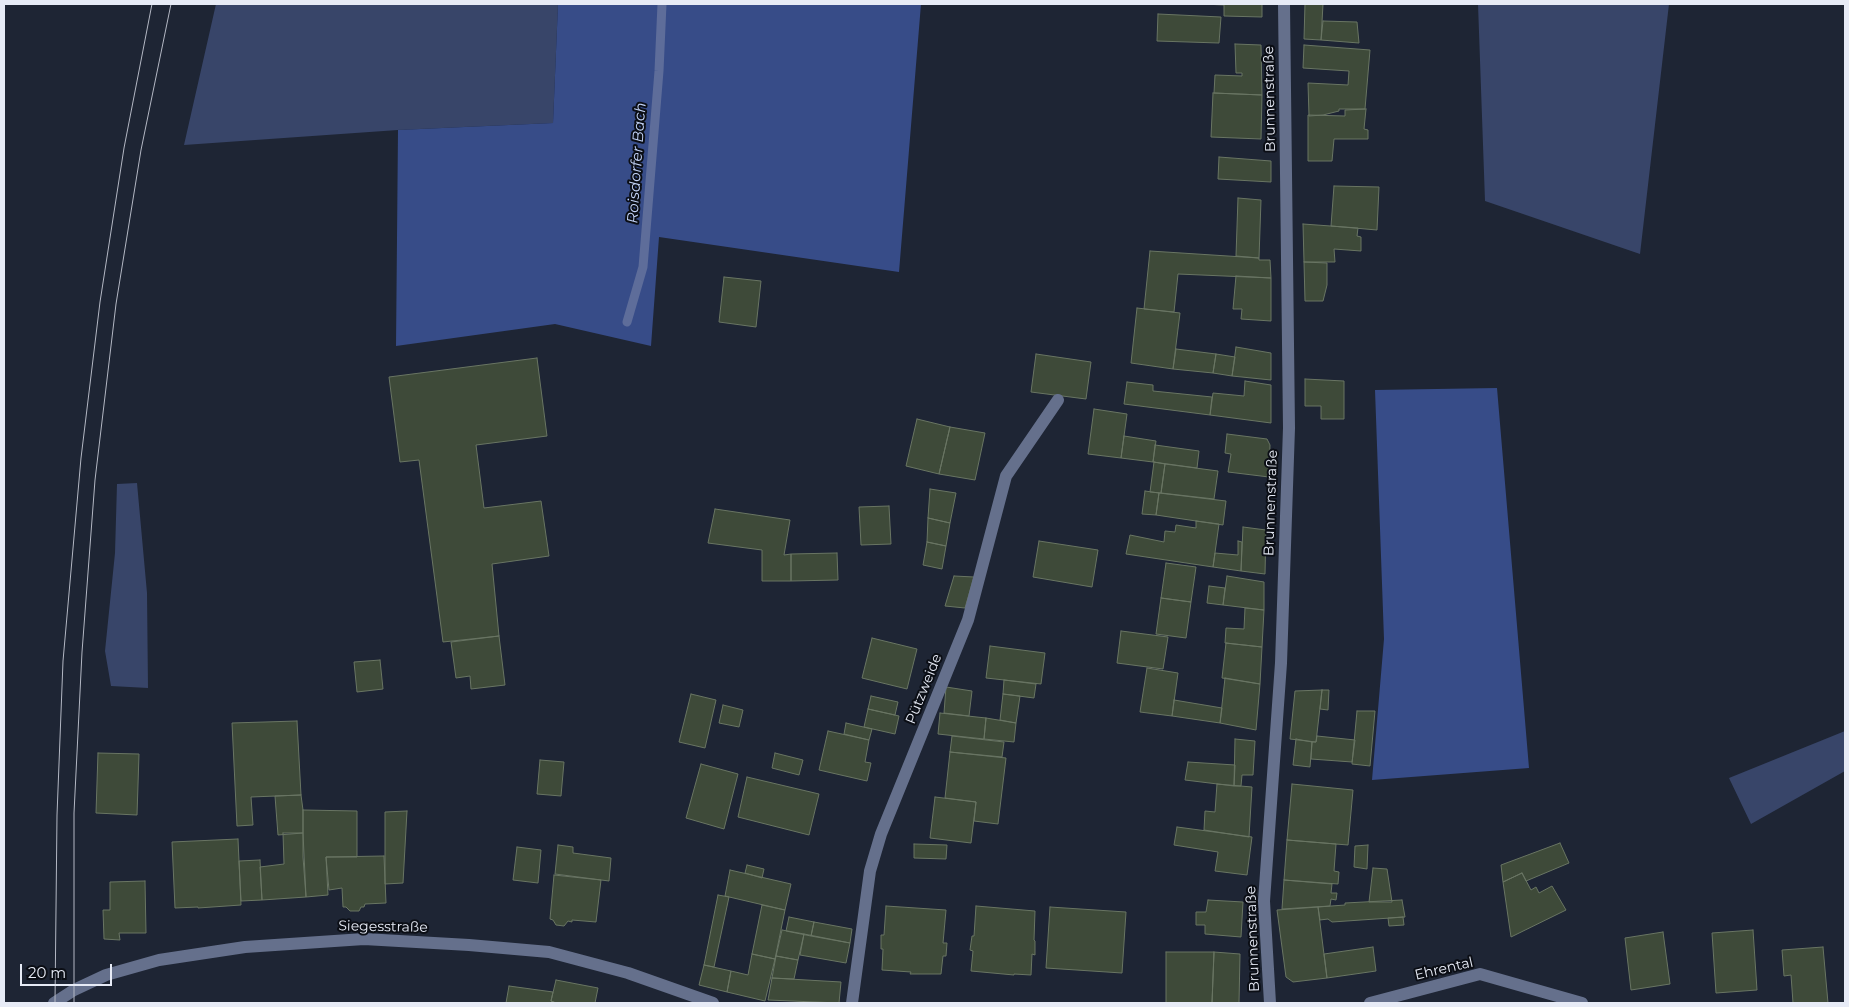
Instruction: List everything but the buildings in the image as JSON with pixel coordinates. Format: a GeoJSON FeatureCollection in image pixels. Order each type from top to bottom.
{"type":"FeatureCollection","features":[{"type":"Feature","properties":{"kind":"street","name":"Brunnenstraße"},"geometry":{"type":"LineString","coordinates":[[1270,1003],[1264,901],[1281,663],[1289,428],[1284,4]]}},
{"type":"Feature","properties":{"kind":"street","name":"Pützweide"},"geometry":{"type":"LineString","coordinates":[[852,1003],[870,871],[882,834],[968,620],[1006,476],[1058,400]]}},
{"type":"Feature","properties":{"kind":"street","name":"Siegesstraße"},"geometry":{"type":"LineString","coordinates":[[54,1003],[74,990],[106,975],[159,960],[245,947],[364,939],[548,952],[628,974],[713,1003]]}},
{"type":"Feature","properties":{"kind":"street","name":"Ehrental"},"geometry":{"type":"LineString","coordinates":[[1370,1003],[1480,974],[1582,1003]]}},
{"type":"Feature","properties":{"kind":"shaded area"},"geometry":{"type":"Polygon","coordinates":[[[216,4],[558,4],[553,123],[398,130],[184,145],[216,4]]]}},
{"type":"Feature","properties":{"kind":"shaded area"},"geometry":{"type":"Polygon","coordinates":[[[558,4],[921,4],[899,272],[659,237],[651,346],[555,324],[396,346],[398,130],[553,123],[558,4]]]}},
{"type":"Feature","properties":{"kind":"shaded area"},"geometry":{"type":"Polygon","coordinates":[[[1478,4],[1669,4],[1640,254],[1485,201],[1478,4]]]}},
{"type":"Feature","properties":{"kind":"shaded area"},"geometry":{"type":"Polygon","coordinates":[[[1497,388],[1529,768],[1372,780],[1384,639],[1375,390],[1497,388]]]}},
{"type":"Feature","properties":{"kind":"shaded area"},"geometry":{"type":"Polygon","coordinates":[[[137,483],[147,593],[148,688],[111,686],[105,651],[115,553],[117,484],[137,483]]]}},
{"type":"Feature","properties":{"kind":"shaded area"},"geometry":{"type":"Polygon","coordinates":[[[1845,731],[1845,771],[1751,824],[1729,778],[1845,731]]]}},
{"type":"Feature","properties":{"kind":"waterway","name":"Roisdorfer Bach"},"geometry":{"type":"LineString","coordinates":[[627,322],[643,267],[659,71],[662,4]]}},
{"type":"Feature","properties":{"kind":"tram line"},"geometry":{"type":"LineString","coordinates":[[55,1003],[57,815],[63,661],[81,458],[100,302],[124,148],[152,4]]}},
{"type":"Feature","properties":{"kind":"tram line"},"geometry":{"type":"LineString","coordinates":[[74,1003],[74,813],[82,652],[95,480],[116,304],[141,150],[171,4]]}}]}
